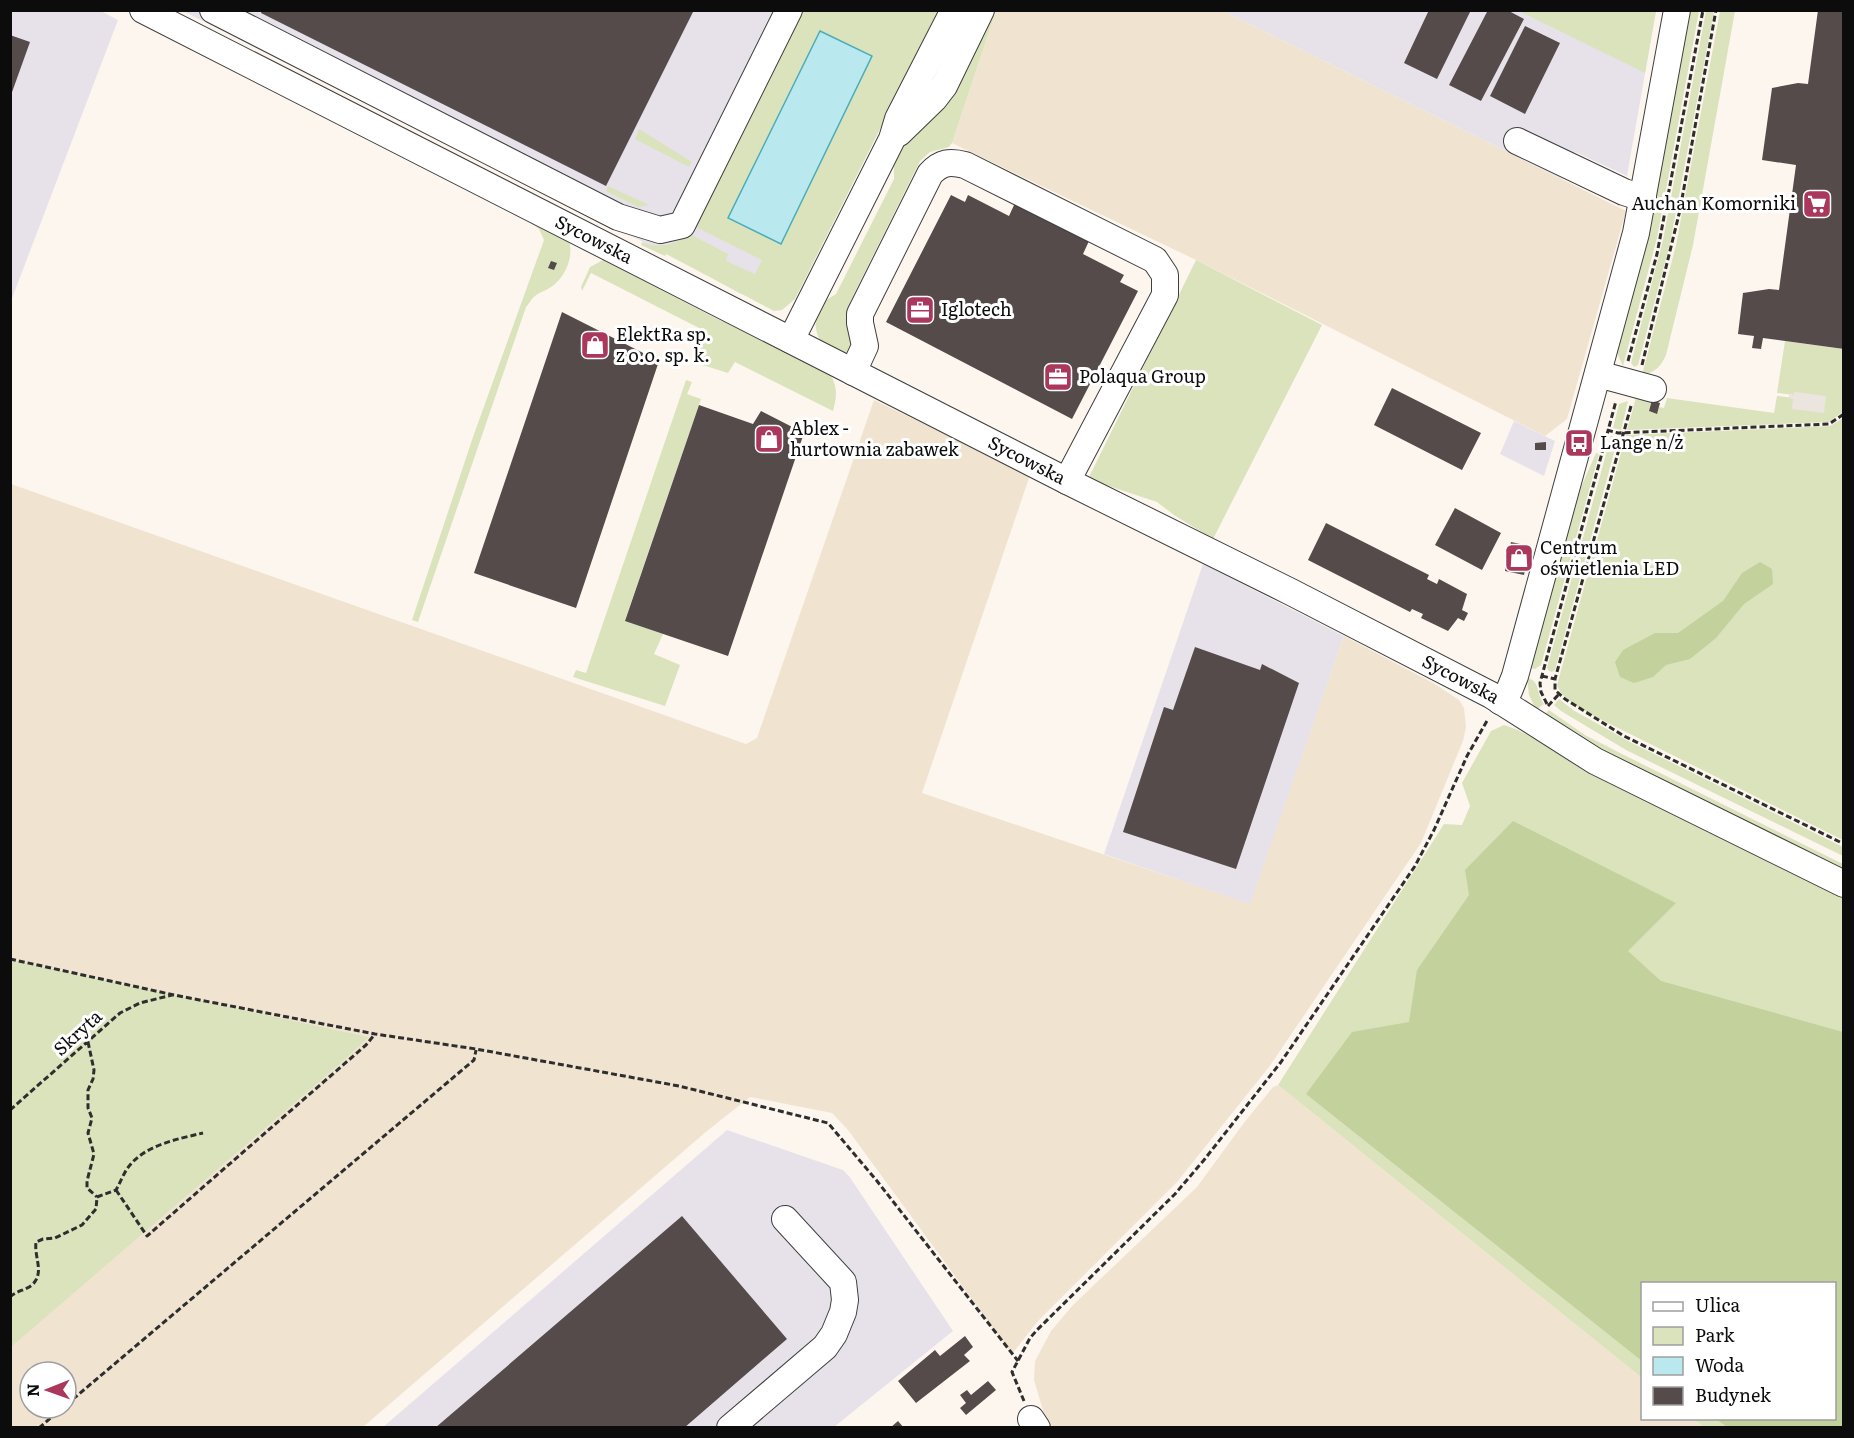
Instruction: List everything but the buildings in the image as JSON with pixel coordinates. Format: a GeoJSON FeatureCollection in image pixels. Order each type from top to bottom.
{"type":"FeatureCollection","features":[{"type":"Feature","properties":{"kind":"street"},"geometry":{"type":"LineString","coordinates":[[213,10],[618,217],[660,230],[682,225],[789,10]]}},
{"type":"Feature","properties":{"kind":"street"},"geometry":{"type":"LineString","coordinates":[[791,340],[892,139],[898,119],[954,10]]}},
{"type":"Feature","properties":{"kind":"street"},"geometry":{"type":"LineString","coordinates":[[892,139],[939,93],[981,10]]}},
{"type":"Feature","properties":{"kind":"street"},"geometry":{"type":"LineString","coordinates":[[1500,701],[1509,691],[1515,676],[1633,243],[1677,10]]}},
{"type":"Feature","properties":{"kind":"street","name":"Sycowska"},"geometry":{"type":"LineString","coordinates":[[155,13],[853,372],[1291,592],[1500,701],[1595,761],[1843,884]]}},
{"type":"Feature","properties":{"kind":"street"},"geometry":{"type":"LineString","coordinates":[[1517,141],[1624,192],[1643,198]]}},
{"type":"Feature","properties":{"kind":"street"},"geometry":{"type":"LineString","coordinates":[[853,372],[865,346],[860,314],[930,174],[937,166],[946,162],[965,165],[1155,260],[1166,275],[1165,295],[1067,481]]}},
{"type":"Feature","properties":{"kind":"street"},"geometry":{"type":"LineString","coordinates":[[1598,374],[1637,385]]}},
{"type":"Feature","properties":{"kind":"street"},"geometry":{"type":"LineString","coordinates":[[730,1428],[825,1347],[834,1334],[843,1312],[845,1300],[843,1282],[785,1219]]}},
{"type":"Feature","properties":{"kind":"path"},"geometry":{"type":"LineString","coordinates":[[1555,710],[1546,702],[1540,683],[1607,430],[1637,385],[1657,254],[1703,10]]}},
{"type":"Feature","properties":{"kind":"path"},"geometry":{"type":"LineString","coordinates":[[1716,10],[1680,210],[1637,385],[1554,684],[1555,690],[1565,699],[1624,736],[1844,844]]}},
{"type":"Feature","properties":{"kind":"path"},"geometry":{"type":"LineString","coordinates":[[1607,430],[1624,433],[1829,424],[1844,414]]}},
{"type":"Feature","properties":{"kind":"path"},"geometry":{"type":"LineString","coordinates":[[1034,1423],[1012,1372],[1030,1338],[1175,1194],[1281,1062],[1415,866],[1431,838],[1474,743],[1500,701]]}},
{"type":"Feature","properties":{"kind":"path"},"geometry":{"type":"LineString","coordinates":[[10,959],[375,1034],[476,1049],[679,1086],[828,1123],[877,1181],[1018,1361]]}},
{"type":"Feature","properties":{"kind":"path","name":"Skryta"},"geometry":{"type":"LineString","coordinates":[[10,1110],[120,1013],[140,1003],[174,994]]}},
{"type":"Feature","properties":{"kind":"path"},"geometry":{"type":"LineString","coordinates":[[116,1190],[147,1236],[366,1046],[375,1034]]}},
{"type":"Feature","properties":{"kind":"path"},"geometry":{"type":"LineString","coordinates":[[88,1042],[94,1070],[93,1080],[88,1090],[88,1108],[92,1118],[88,1133],[94,1154],[87,1188],[97,1197]]}},
{"type":"Feature","properties":{"kind":"path"},"geometry":{"type":"LineString","coordinates":[[78,1395],[474,1060],[476,1049]]}},
{"type":"Feature","properties":{"kind":"path"},"geometry":{"type":"LineString","coordinates":[[97,1197],[116,1190],[128,1167],[147,1151],[176,1139],[203,1133]]}},
{"type":"Feature","properties":{"kind":"path"},"geometry":{"type":"LineString","coordinates":[[10,1297],[31,1286],[39,1277],[36,1242],[54,1238],[82,1225],[96,1209],[97,1197]]}},
{"type":"Feature","properties":{"kind":"shaded area"},"geometry":{"type":"Polygon","coordinates":[[[11,11],[101,11],[118,20],[11,301],[11,11]]]}},
{"type":"Feature","properties":{"kind":"shaded area"},"geometry":{"type":"Polygon","coordinates":[[[183,11],[996,11],[973,42],[911,65],[805,271],[741,294],[689,265],[183,11]]]}},
{"type":"Feature","properties":{"kind":"shaded area"},"geometry":{"type":"Polygon","coordinates":[[[996,11],[1223,11],[1626,211],[1567,419],[1545,436],[1196,260],[952,143],[996,11]]]}},
{"type":"Feature","properties":{"kind":"shaded area"},"geometry":{"type":"Polygon","coordinates":[[[1223,11],[1656,11],[1627,176],[1575,152],[1562,179],[1223,11]]]}},
{"type":"Feature","properties":{"kind":"shaded area"},"geometry":{"type":"Polygon","coordinates":[[[1795,392],[1826,396],[1824,413],[1792,409],[1793,399],[1789,398],[1789,394],[1794,395],[1795,392]]]}},
{"type":"Feature","properties":{"kind":"shaded area"},"geometry":{"type":"Polygon","coordinates":[[[874,400],[1030,475],[922,793],[1250,904],[1344,636],[1435,684],[1459,700],[1464,708],[1466,727],[1463,741],[1421,843],[1269,1067],[1177,1182],[1037,1322],[1012,1354],[848,1130],[832,1113],[750,1097],[707,1131],[363,1427],[11,1427],[10,1347],[340,1064],[368,1037],[11,960],[11,484],[746,744],[757,738],[874,400]]]}},
{"type":"Feature","properties":{"kind":"shaded area"},"geometry":{"type":"Polygon","coordinates":[[[1514,421],[1555,441],[1544,476],[1500,454],[1514,421]]]}},
{"type":"Feature","properties":{"kind":"shaded area"},"geometry":{"type":"Polygon","coordinates":[[[1203,564],[1344,636],[1251,905],[1104,854],[1203,564]]]}},
{"type":"Feature","properties":{"kind":"shaded area"},"geometry":{"type":"Polygon","coordinates":[[[1278,1085],[1641,1377],[1641,1420],[1694,1420],[1704,1427],[1052,1427],[1045,1417],[1034,1380],[1035,1361],[1051,1331],[1073,1305],[1197,1187],[1273,1087],[1278,1085]]]}},
{"type":"Feature","properties":{"kind":"shaded area"},"geometry":{"type":"Polygon","coordinates":[[[727,1130],[843,1170],[953,1331],[834,1427],[382,1428],[727,1130]]]}},
{"type":"Feature","properties":{"kind":"green space"},"geometry":{"type":"Polygon","coordinates":[[[799,11],[939,11],[795,299],[782,310],[774,311],[666,254],[665,256],[641,245],[642,242],[667,245],[690,234],[728,254],[726,261],[755,274],[762,260],[694,226],[799,11]]]}},
{"type":"Feature","properties":{"kind":"green space"},"geometry":{"type":"Polygon","coordinates":[[[989,11],[996,11],[952,143],[949,147],[930,152],[920,161],[850,302],[854,306],[853,350],[845,354],[828,348],[822,344],[817,334],[815,322],[818,310],[823,302],[836,294],[894,179],[894,158],[989,11]]]}},
{"type":"Feature","properties":{"kind":"green space"},"geometry":{"type":"Polygon","coordinates":[[[1519,11],[1656,11],[1645,73],[1519,11]]]}},
{"type":"Feature","properties":{"kind":"green space"},"geometry":{"type":"Polygon","coordinates":[[[1687,11],[1699,11],[1657,238],[1623,366],[1616,351],[1687,11]]]}},
{"type":"Feature","properties":{"kind":"green space"},"geometry":{"type":"Polygon","coordinates":[[[1706,11],[1714,11],[1670,243],[1638,365],[1634,367],[1631,363],[1663,240],[1706,11]]]}},
{"type":"Feature","properties":{"kind":"green space"},"geometry":{"type":"Polygon","coordinates":[[[1720,11],[1735,11],[1693,245],[1666,355],[1651,373],[1642,375],[1676,245],[1720,11]]]}},
{"type":"Feature","properties":{"kind":"green space"},"geometry":{"type":"Polygon","coordinates":[[[639,129],[692,162],[689,167],[635,139],[639,129]]]}},
{"type":"Feature","properties":{"kind":"green space"},"geometry":{"type":"Polygon","coordinates":[[[608,186],[649,205],[638,207],[606,191],[608,186]]]}},
{"type":"Feature","properties":{"kind":"green space"},"geometry":{"type":"Polygon","coordinates":[[[522,216],[569,241],[569,260],[564,273],[556,283],[532,299],[526,307],[418,622],[412,620],[473,437],[544,240],[539,229],[522,216]]]}},
{"type":"Feature","properties":{"kind":"green space"},"geometry":{"type":"Polygon","coordinates":[[[603,260],[721,321],[733,323],[829,372],[836,391],[833,411],[735,362],[728,373],[693,362],[703,330],[591,273],[582,291],[581,287],[590,267],[603,260]]]}},
{"type":"Feature","properties":{"kind":"green space"},"geometry":{"type":"Polygon","coordinates":[[[1196,260],[1322,325],[1213,539],[1157,502],[1100,483],[1089,477],[1196,260]]]}},
{"type":"Feature","properties":{"kind":"green space"},"geometry":{"type":"Polygon","coordinates":[[[1785,341],[1843,349],[1843,412],[1829,422],[1627,430],[1637,394],[1652,400],[1649,411],[1656,414],[1659,407],[1664,408],[1667,398],[1774,413],[1777,396],[1794,398],[1795,392],[1794,395],[1777,393],[1785,341]]]}},
{"type":"Feature","properties":{"kind":"green space"},"geometry":{"type":"Polygon","coordinates":[[[686,380],[692,382],[687,394],[701,399],[625,620],[663,634],[654,654],[680,665],[665,706],[573,677],[576,670],[586,673],[686,380]]]}},
{"type":"Feature","properties":{"kind":"green space"},"geometry":{"type":"Polygon","coordinates":[[[1628,401],[1621,430],[1613,428],[1619,404],[1628,401]]]}},
{"type":"Feature","properties":{"kind":"green space"},"geometry":{"type":"Polygon","coordinates":[[[1843,418],[1843,840],[1594,716],[1567,699],[1557,685],[1626,435],[1830,426],[1843,418]]]}},
{"type":"Feature","properties":{"kind":"green space"},"geometry":{"type":"Polygon","coordinates":[[[1611,436],[1618,438],[1555,670],[1552,672],[1547,668],[1611,436]]]}},
{"type":"Feature","properties":{"kind":"green space"},"geometry":{"type":"Polygon","coordinates":[[[1596,453],[1599,454],[1541,665],[1535,669],[1528,667],[1572,508],[1596,453]]]}},
{"type":"Feature","properties":{"kind":"green space"},"geometry":{"type":"Polygon","coordinates":[[[1760,562],[1772,569],[1773,584],[1744,604],[1716,638],[1690,659],[1666,665],[1653,677],[1634,683],[1620,677],[1615,662],[1623,650],[1655,633],[1678,633],[1723,601],[1742,573],[1760,562]]]}},
{"type":"Feature","properties":{"kind":"green space"},"geometry":{"type":"Polygon","coordinates":[[[1527,678],[1536,684],[1544,704],[1536,710],[1529,695],[1527,678]]]}},
{"type":"Feature","properties":{"kind":"green space"},"geometry":{"type":"Polygon","coordinates":[[[1559,699],[1573,710],[1630,742],[1843,847],[1843,856],[1626,750],[1561,711],[1554,705],[1559,699]]]}},
{"type":"Feature","properties":{"kind":"green space"},"geometry":{"type":"Polygon","coordinates":[[[1549,710],[1585,735],[1843,864],[1843,873],[1620,764],[1544,715],[1549,710]]]}},
{"type":"Feature","properties":{"kind":"green space"},"geometry":{"type":"Polygon","coordinates":[[[1504,725],[1518,730],[1586,768],[1843,897],[1843,1427],[1704,1427],[1694,1420],[1836,1420],[1836,1282],[1641,1282],[1641,1377],[1278,1085],[1444,824],[1462,825],[1470,806],[1462,783],[1491,731],[1504,725]]]}},
{"type":"Feature","properties":{"kind":"green space"},"geometry":{"type":"Polygon","coordinates":[[[1513,821],[1676,903],[1628,951],[1661,981],[1843,1032],[1843,1427],[1727,1427],[1717,1420],[1836,1420],[1836,1282],[1641,1282],[1641,1360],[1306,1094],[1352,1032],[1409,1022],[1417,970],[1469,895],[1465,870],[1513,821]]]}},
{"type":"Feature","properties":{"kind":"green space"},"geometry":{"type":"Polygon","coordinates":[[[11,960],[369,1037],[11,1347],[11,960]]]}},
{"type":"Feature","properties":{"kind":"water"},"geometry":{"type":"Polygon","coordinates":[[[820,31],[872,56],[781,244],[728,218],[820,31]]]}},
{"type":"Feature","properties":{"kind":"place","name":"Auchan Komorniki"},"geometry":{"type":"Point","coordinates":[1817,204]}},
{"type":"Feature","properties":{"kind":"place","name":"Iglotech"},"geometry":{"type":"Point","coordinates":[920,310]}},
{"type":"Feature","properties":{"kind":"place","name":"ElektRa sp. z o.o. sp. k."},"geometry":{"type":"Point","coordinates":[595,345]}},
{"type":"Feature","properties":{"kind":"place","name":"Polaqua Group"},"geometry":{"type":"Point","coordinates":[1058,377]}},
{"type":"Feature","properties":{"kind":"place","name":"Ablex - hurtownia zabawek"},"geometry":{"type":"Point","coordinates":[769,439]}},
{"type":"Feature","properties":{"kind":"place","name":"Lange n/ż"},"geometry":{"type":"Point","coordinates":[1579,443]}},
{"type":"Feature","properties":{"kind":"place","name":"Centrum oświetlenia LED"},"geometry":{"type":"Point","coordinates":[1519,558]}}]}
